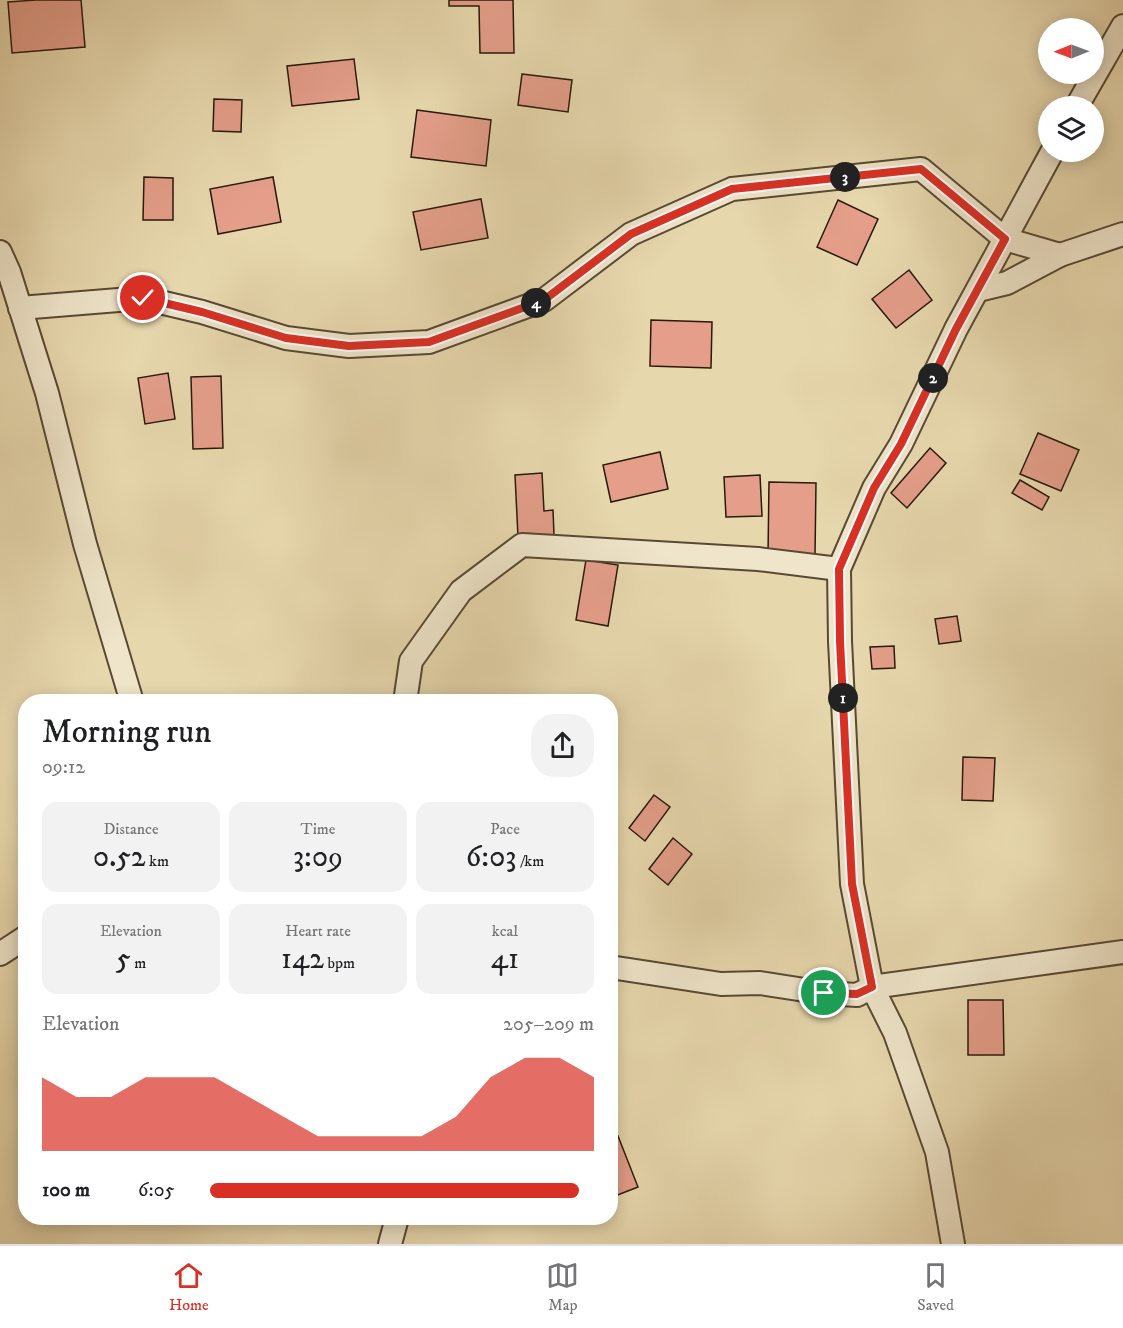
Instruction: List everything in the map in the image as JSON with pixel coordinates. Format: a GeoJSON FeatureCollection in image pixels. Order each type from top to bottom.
{"type":"FeatureCollection","features":[{"type":"Feature","properties":{"kind":"street"},"geometry":{"type":"LineString","coordinates":[[1083,96],[1123,26]]}},
{"type":"Feature","properties":{"kind":"street"},"geometry":{"type":"LineString","coordinates":[[953,1244],[937,1152],[895,1033],[872,987],[852,884],[840,641],[839,569],[874,488],[901,444],[956,329],[1047,162]]}},
{"type":"Feature","properties":{"kind":"street"},"geometry":{"type":"LineString","coordinates":[[20,308],[143,298],[202,312],[286,338],[349,346],[429,342],[544,300],[631,234],[732,189],[921,169],[1005,239],[1060,255]]}},
{"type":"Feature","properties":{"kind":"street"},"geometry":{"type":"LineString","coordinates":[[978,290],[1008,283],[1060,255],[1123,234]]}},
{"type":"Feature","properties":{"kind":"street"},"geometry":{"type":"LineString","coordinates":[[0,252],[9,272],[47,393],[85,544],[130,694]]}},
{"type":"Feature","properties":{"kind":"street"},"geometry":{"type":"LineString","coordinates":[[406,694],[411,662],[461,591],[522,545],[758,559],[839,569]]}},
{"type":"Feature","properties":{"kind":"street"},"geometry":{"type":"LineString","coordinates":[[0,954],[18,942]]}},
{"type":"Feature","properties":{"kind":"street"},"geometry":{"type":"LineString","coordinates":[[618,968],[721,984],[760,983],[824,993],[857,994],[872,987],[1123,952]]}},
{"type":"Feature","properties":{"kind":"street"},"geometry":{"type":"LineString","coordinates":[[390,1244],[395,1225]]}},
{"type":"Feature","properties":{"kind":"building"},"geometry":{"type":"Polygon","coordinates":[[[81,0],[85,47],[12,53],[8,2],[81,0]]]}},
{"type":"Feature","properties":{"kind":"building"},"geometry":{"type":"Polygon","coordinates":[[[449,0],[513,0],[514,53],[480,53],[479,6],[449,6],[449,0]]]}},
{"type":"Feature","properties":{"kind":"building"},"geometry":{"type":"Polygon","coordinates":[[[354,59],[359,99],[292,106],[287,66],[354,59]]]}},
{"type":"Feature","properties":{"kind":"building"},"geometry":{"type":"Polygon","coordinates":[[[522,74],[572,80],[568,112],[518,105],[522,74]]]}},
{"type":"Feature","properties":{"kind":"building"},"geometry":{"type":"Polygon","coordinates":[[[214,99],[242,100],[241,132],[213,131],[214,99]]]}},
{"type":"Feature","properties":{"kind":"building"},"geometry":{"type":"Polygon","coordinates":[[[417,110],[491,120],[486,166],[411,157],[417,110]]]}},
{"type":"Feature","properties":{"kind":"building"},"geometry":{"type":"Polygon","coordinates":[[[144,177],[173,178],[173,220],[143,220],[144,177]]]}},
{"type":"Feature","properties":{"kind":"building"},"geometry":{"type":"Polygon","coordinates":[[[273,177],[281,222],[218,234],[210,189],[273,177]]]}},
{"type":"Feature","properties":{"kind":"building"},"geometry":{"type":"Polygon","coordinates":[[[481,199],[488,238],[421,250],[413,212],[481,199]]]}},
{"type":"Feature","properties":{"kind":"building"},"geometry":{"type":"Polygon","coordinates":[[[838,200],[878,219],[857,265],[817,247],[838,200]]]}},
{"type":"Feature","properties":{"kind":"building"},"geometry":{"type":"Polygon","coordinates":[[[909,270],[932,300],[896,328],[872,299],[909,270]]]}},
{"type":"Feature","properties":{"kind":"building"},"geometry":{"type":"Polygon","coordinates":[[[651,320],[712,322],[711,368],[650,366],[651,320]]]}},
{"type":"Feature","properties":{"kind":"building"},"geometry":{"type":"Polygon","coordinates":[[[168,373],[175,419],[145,424],[138,378],[168,373]]]}},
{"type":"Feature","properties":{"kind":"building"},"geometry":{"type":"Polygon","coordinates":[[[221,376],[223,448],[193,449],[191,377],[221,376]]]}},
{"type":"Feature","properties":{"kind":"building"},"geometry":{"type":"Polygon","coordinates":[[[1038,433],[1079,450],[1061,491],[1020,474],[1038,433]]]}},
{"type":"Feature","properties":{"kind":"building"},"geometry":{"type":"Polygon","coordinates":[[[930,448],[946,463],[907,508],[891,493],[930,448]]]}},
{"type":"Feature","properties":{"kind":"building"},"geometry":{"type":"Polygon","coordinates":[[[660,452],[668,489],[611,502],[603,465],[660,452]]]}},
{"type":"Feature","properties":{"kind":"building"},"geometry":{"type":"Polygon","coordinates":[[[542,473],[544,511],[553,510],[554,535],[518,537],[515,475],[542,473]]]}},
{"type":"Feature","properties":{"kind":"building"},"geometry":{"type":"Polygon","coordinates":[[[760,475],[762,516],[726,517],[724,477],[760,475]]]}},
{"type":"Feature","properties":{"kind":"building"},"geometry":{"type":"Polygon","coordinates":[[[1020,480],[1049,497],[1042,510],[1012,493],[1020,480]]]}},
{"type":"Feature","properties":{"kind":"building"},"geometry":{"type":"Polygon","coordinates":[[[769,482],[816,483],[815,556],[768,555],[769,482]]]}},
{"type":"Feature","properties":{"kind":"building"},"geometry":{"type":"Polygon","coordinates":[[[586,560],[618,565],[608,626],[576,620],[586,560]]]}},
{"type":"Feature","properties":{"kind":"building"},"geometry":{"type":"Polygon","coordinates":[[[957,616],[961,641],[939,644],[935,619],[957,616]]]}},
{"type":"Feature","properties":{"kind":"building"},"geometry":{"type":"Polygon","coordinates":[[[894,646],[895,668],[872,669],[870,647],[894,646]]]}},
{"type":"Feature","properties":{"kind":"building"},"geometry":{"type":"Polygon","coordinates":[[[963,757],[995,758],[993,801],[962,800],[963,757]]]}},
{"type":"Feature","properties":{"kind":"building"},"geometry":{"type":"Polygon","coordinates":[[[654,795],[670,807],[645,841],[629,828],[654,795]]]}},
{"type":"Feature","properties":{"kind":"building"},"geometry":{"type":"Polygon","coordinates":[[[673,838],[692,854],[668,885],[649,869],[673,838]]]}},
{"type":"Feature","properties":{"kind":"building"},"geometry":{"type":"Polygon","coordinates":[[[968,1000],[1003,1000],[1004,1055],[968,1055],[968,1000]]]}},
{"type":"Feature","properties":{"kind":"building"},"geometry":{"type":"Polygon","coordinates":[[[618,1136],[638,1187],[618,1195],[618,1136]]]}},
{"type":"Feature","properties":{"kind":"route"},"geometry":{"type":"LineString","coordinates":[[143,298],[202,312],[286,338],[349,346],[429,342],[544,300],[631,234],[732,189],[921,169],[1005,239],[956,329],[901,444],[874,488],[839,569],[845,767],[852,884],[872,987],[857,994],[824,993]]}}]}
